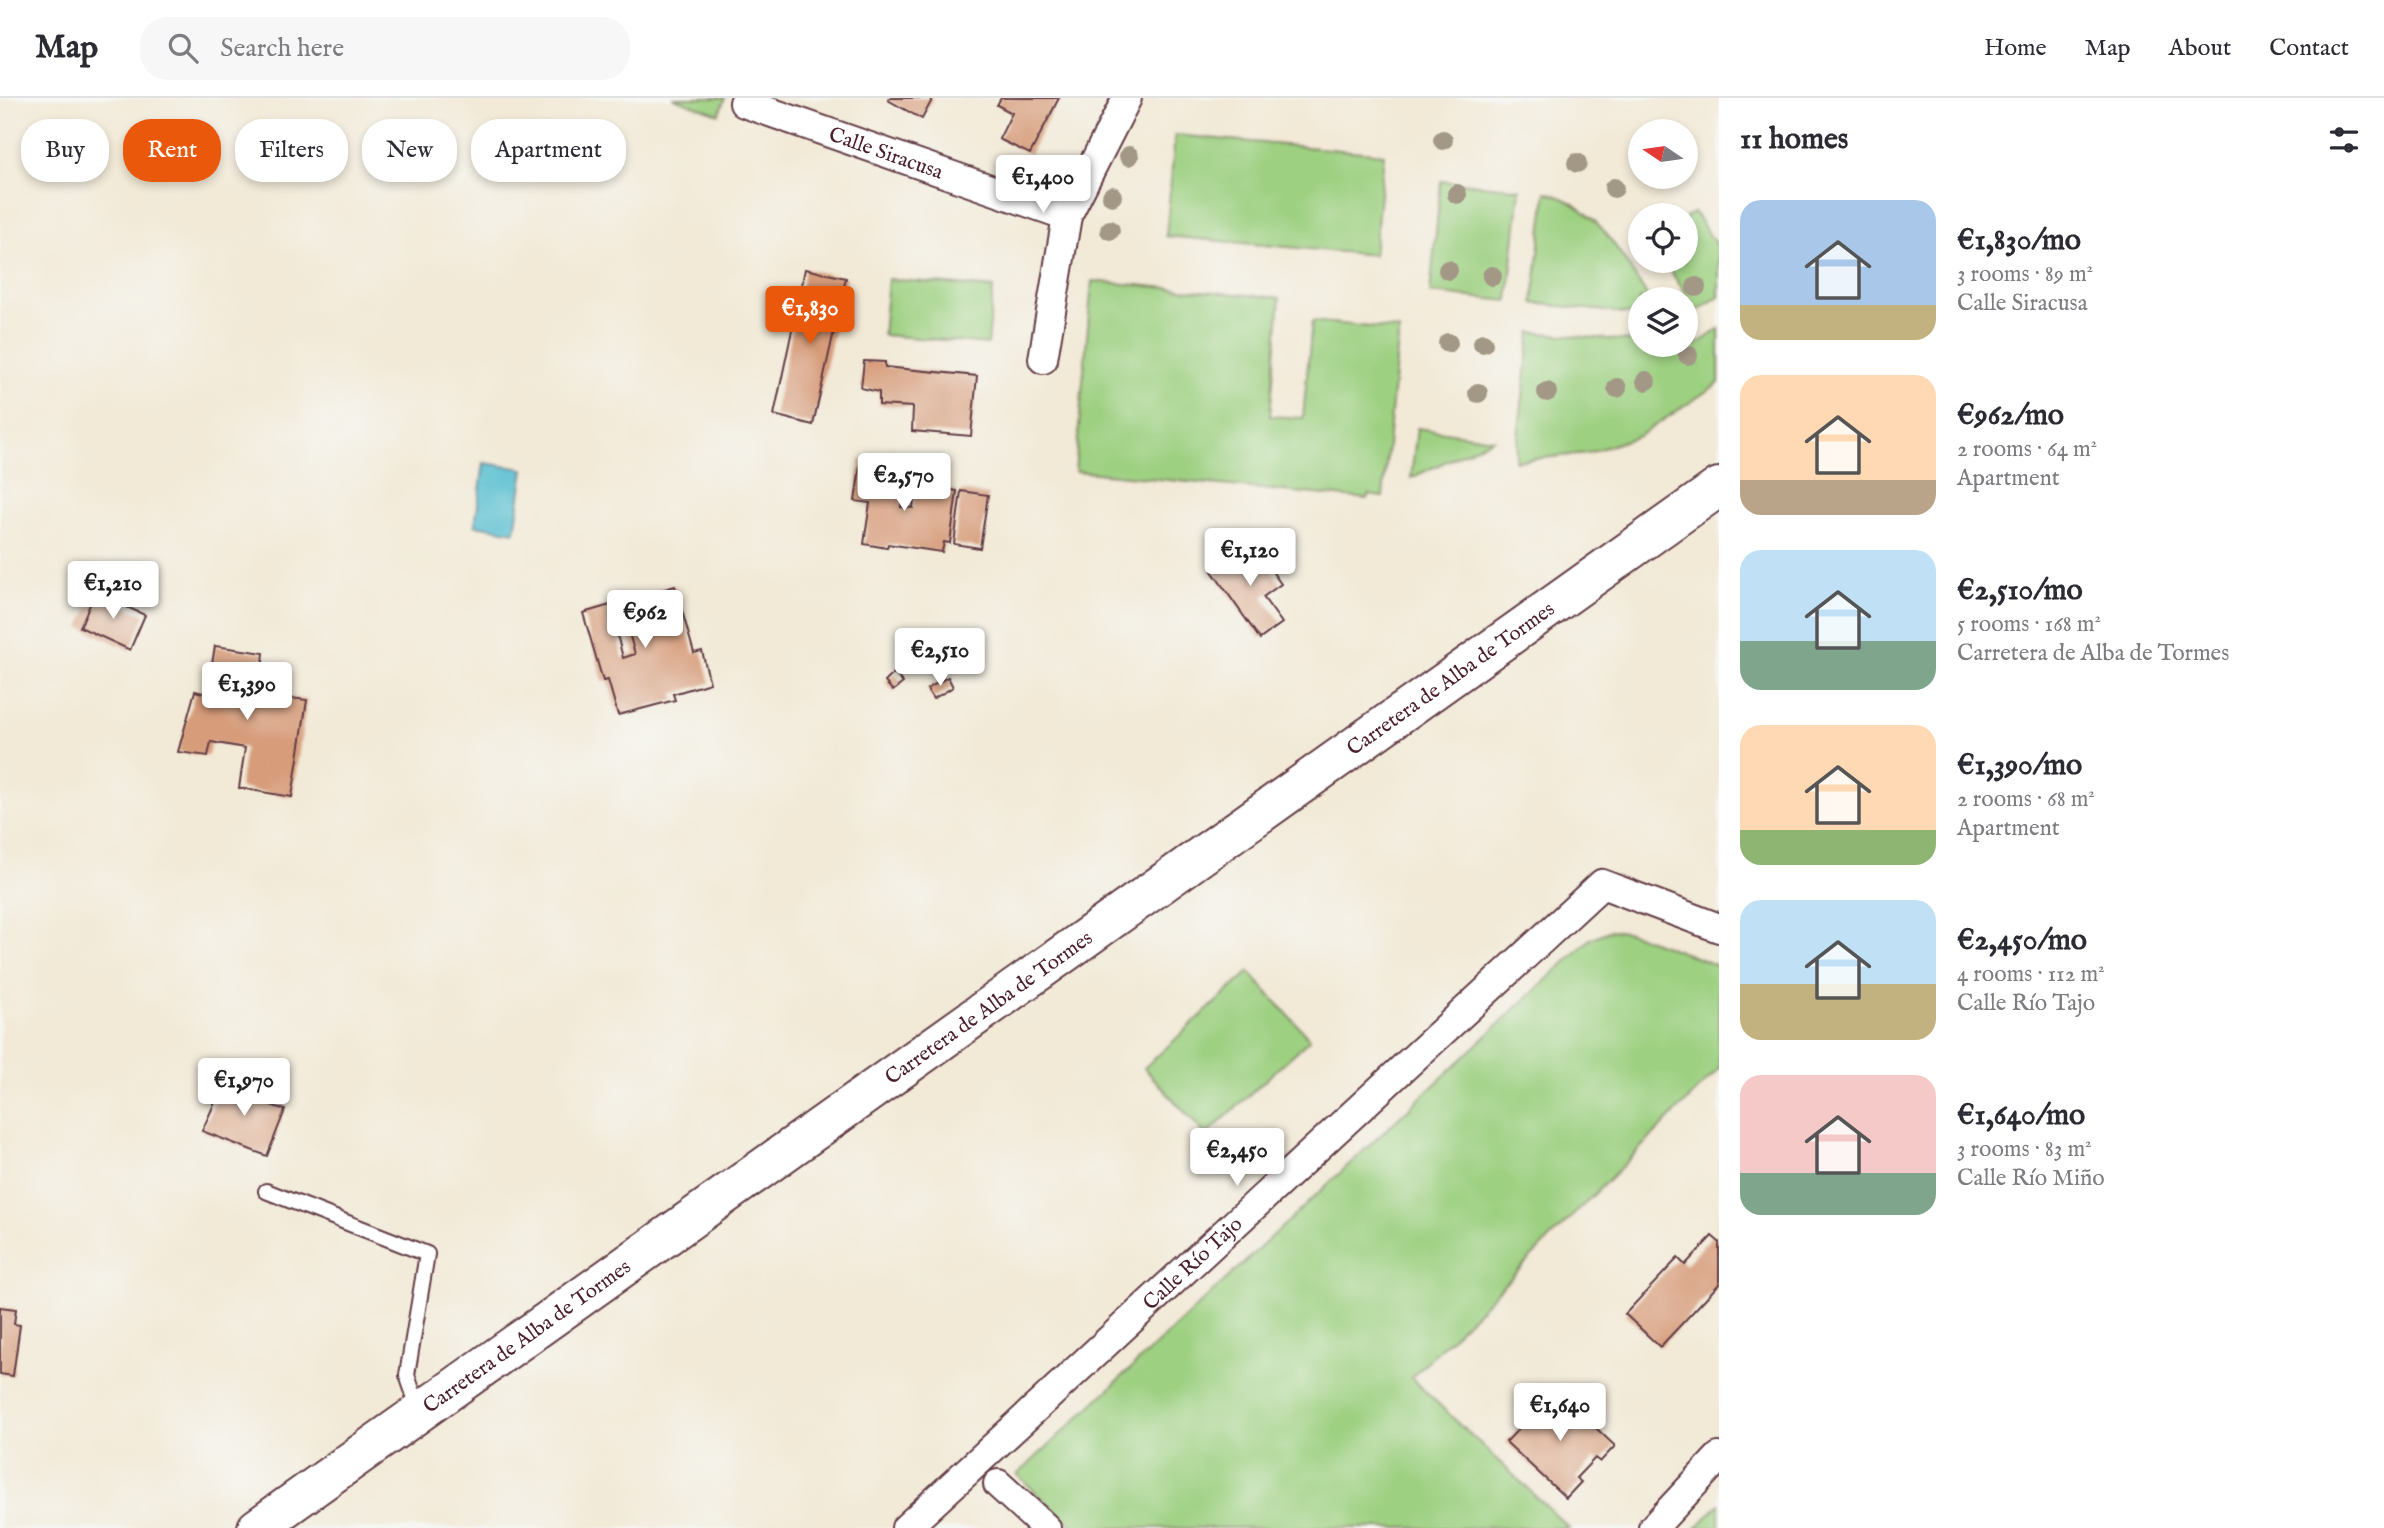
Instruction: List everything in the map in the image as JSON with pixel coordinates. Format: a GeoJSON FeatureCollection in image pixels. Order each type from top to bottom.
{"type":"FeatureCollection","features":[{"type":"Feature","properties":{"kind":"main road","name":"Carretera de Alba de Tormes"},"geometry":{"type":"LineString","coordinates":[[257,1528],[1719,487]]}},
{"type":"Feature","properties":{"kind":"street"},"geometry":{"type":"LineString","coordinates":[[1044,359],[1068,216],[1127,98]]}},
{"type":"Feature","properties":{"kind":"street","name":"Calle Siracusa"},"geometry":{"type":"LineString","coordinates":[[745,100],[1068,216]]}},
{"type":"Feature","properties":{"kind":"street","name":"Calle Río Tajo"},"geometry":{"type":"LineString","coordinates":[[906,1528],[1602,884],[1719,928]]}},
{"type":"Feature","properties":{"kind":"street"},"geometry":{"type":"LineString","coordinates":[[1653,1528],[1719,1457]]}},
{"type":"Feature","properties":{"kind":"street"},"geometry":{"type":"LineString","coordinates":[[999,1484],[1046,1528]]}},
{"type":"Feature","properties":{"kind":"lane"},"geometry":{"type":"LineString","coordinates":[[266,1191],[427,1254],[407,1375],[420,1412]]}},
{"type":"Feature","properties":{"kind":"green space"},"geometry":{"type":"Polygon","coordinates":[[[673,98],[725,98],[719,114],[673,98]]]}},
{"type":"Feature","properties":{"kind":"green space"},"geometry":{"type":"Polygon","coordinates":[[[1175,135],[1384,154],[1374,255],[1166,236],[1175,135]]]}},
{"type":"Feature","properties":{"kind":"green space"},"geometry":{"type":"Polygon","coordinates":[[[1441,181],[1520,189],[1508,301],[1430,293],[1441,181]]]}},
{"type":"Feature","properties":{"kind":"green space"},"geometry":{"type":"Polygon","coordinates":[[[1546,192],[1565,199],[1595,221],[1619,250],[1628,265],[1628,273],[1633,273],[1642,287],[1628,287],[1628,314],[1533,303],[1546,192]]]}},
{"type":"Feature","properties":{"kind":"green space"},"geometry":{"type":"Polygon","coordinates":[[[1698,218],[1719,249],[1719,296],[1698,310],[1698,287],[1681,287],[1672,273],[1698,273],[1698,218]]]}},
{"type":"Feature","properties":{"kind":"green space"},"geometry":{"type":"Polygon","coordinates":[[[888,279],[993,288],[988,344],[883,335],[888,279]]]}},
{"type":"Feature","properties":{"kind":"green space"},"geometry":{"type":"Polygon","coordinates":[[[1092,281],[1280,298],[1270,416],[1303,418],[1312,321],[1399,330],[1383,497],[1368,495],[1367,499],[1075,471],[1092,281]]]}},
{"type":"Feature","properties":{"kind":"green space"},"geometry":{"type":"Polygon","coordinates":[[[1719,329],[1719,383],[1639,436],[1588,453],[1515,461],[1531,332],[1628,341],[1628,357],[1698,357],[1698,344],[1719,329]]]}},
{"type":"Feature","properties":{"kind":"green space"},"geometry":{"type":"Polygon","coordinates":[[[1417,428],[1493,439],[1411,478],[1417,428]]]}},
{"type":"Feature","properties":{"kind":"green space"},"geometry":{"type":"Polygon","coordinates":[[[1611,930],[1631,933],[1719,966],[1719,1069],[1411,1378],[1569,1528],[1075,1528],[1017,1475],[1590,939],[1611,930]]]}},
{"type":"Feature","properties":{"kind":"green space"},"geometry":{"type":"Polygon","coordinates":[[[1249,972],[1310,1039],[1206,1135],[1144,1068],[1249,972]]]}},
{"type":"Feature","properties":{"kind":"green space"},"geometry":{"type":"Polygon","coordinates":[[[1719,1504],[1719,1528],[1696,1528],[1719,1504]]]}},
{"type":"Feature","properties":{"kind":"water"},"geometry":{"type":"Polygon","coordinates":[[[484,463],[524,469],[515,532],[475,525],[484,463]]]}},
{"type":"Feature","properties":{"kind":"building"},"geometry":{"type":"Polygon","coordinates":[[[933,98],[922,119],[888,100],[933,98]]]}},
{"type":"Feature","properties":{"kind":"building"},"geometry":{"type":"Polygon","coordinates":[[[1001,98],[1059,98],[1030,154],[999,139],[1012,113],[997,105],[1001,98]]]}},
{"type":"Feature","properties":{"kind":"building"},"geometry":{"type":"Polygon","coordinates":[[[805,269],[846,278],[813,425],[774,415],[805,269]]]}},
{"type":"Feature","properties":{"kind":"building"},"geometry":{"type":"Polygon","coordinates":[[[864,361],[885,362],[885,367],[977,376],[971,436],[912,431],[913,407],[879,405],[879,392],[861,388],[864,361]]]}},
{"type":"Feature","properties":{"kind":"building"},"geometry":{"type":"Polygon","coordinates":[[[861,460],[882,463],[880,480],[895,482],[893,496],[902,497],[901,507],[913,508],[915,490],[940,494],[941,488],[957,491],[950,543],[944,542],[942,552],[888,544],[887,548],[864,544],[870,503],[855,501],[861,460]]]}},
{"type":"Feature","properties":{"kind":"building"},"geometry":{"type":"Polygon","coordinates":[[[961,491],[988,495],[980,548],[954,544],[961,491]]]}},
{"type":"Feature","properties":{"kind":"building"},"geometry":{"type":"Polygon","coordinates":[[[1252,543],[1281,584],[1263,597],[1282,623],[1260,639],[1212,571],[1252,543]]]}},
{"type":"Feature","properties":{"kind":"building"},"geometry":{"type":"Polygon","coordinates":[[[675,586],[694,653],[702,651],[710,683],[673,694],[675,700],[618,715],[608,680],[603,681],[583,613],[675,586]],[[623,612],[612,615],[623,658],[635,654],[623,612]]]}},
{"type":"Feature","properties":{"kind":"building"},"geometry":{"type":"Polygon","coordinates":[[[95,593],[145,615],[130,650],[80,627],[95,593]]]}},
{"type":"Feature","properties":{"kind":"building"},"geometry":{"type":"Polygon","coordinates":[[[215,646],[264,653],[259,694],[307,700],[292,797],[239,788],[245,748],[211,742],[208,756],[178,752],[195,691],[207,694],[215,646]]]}},
{"type":"Feature","properties":{"kind":"building"},"geometry":{"type":"Polygon","coordinates":[[[894,673],[903,683],[893,691],[885,682],[894,673]]]}},
{"type":"Feature","properties":{"kind":"building"},"geometry":{"type":"Polygon","coordinates":[[[948,677],[953,687],[933,699],[927,689],[948,677]]]}},
{"type":"Feature","properties":{"kind":"building"},"geometry":{"type":"Polygon","coordinates":[[[225,1080],[274,1098],[271,1105],[285,1110],[267,1156],[202,1131],[225,1080]]]}},
{"type":"Feature","properties":{"kind":"building"},"geometry":{"type":"Polygon","coordinates":[[[1712,1236],[1719,1242],[1719,1284],[1660,1347],[1625,1314],[1678,1258],[1685,1265],[1712,1236]]]}},
{"type":"Feature","properties":{"kind":"building"},"geometry":{"type":"Polygon","coordinates":[[[0,1307],[16,1309],[14,1324],[20,1325],[13,1376],[0,1374],[0,1307]]]}},
{"type":"Feature","properties":{"kind":"building"},"geometry":{"type":"Polygon","coordinates":[[[1556,1390],[1615,1446],[1600,1462],[1595,1458],[1576,1478],[1581,1482],[1566,1498],[1506,1442],[1556,1390]]]}}]}
